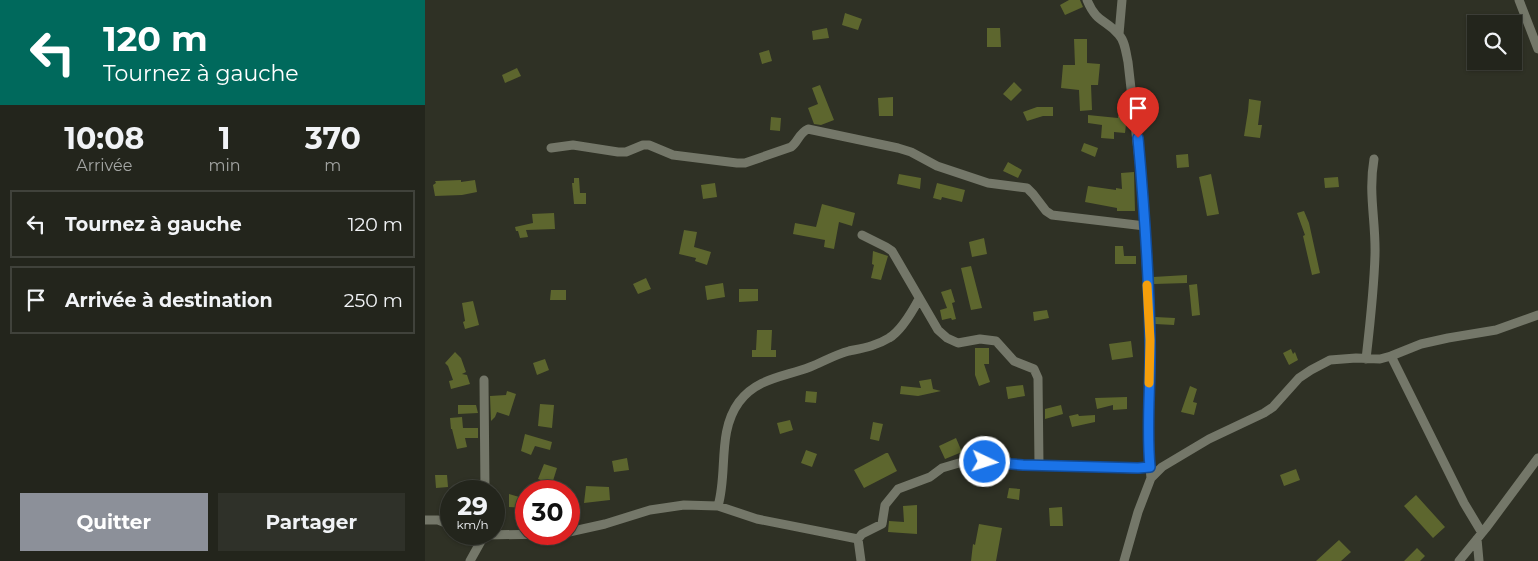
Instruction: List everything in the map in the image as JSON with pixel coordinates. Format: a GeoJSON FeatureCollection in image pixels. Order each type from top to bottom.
{"type":"FeatureCollection","features":[{"type":"Feature","properties":{"kind":"street"},"geometry":{"type":"LineString","coordinates":[[1087,0],[1098,19],[1119,34],[1123,40],[1128,62],[1138,138],[1145,226],[1150,340],[1148,446],[1151,478]]}},
{"type":"Feature","properties":{"kind":"street"},"geometry":{"type":"LineString","coordinates":[[1119,34],[1122,0]]}},
{"type":"Feature","properties":{"kind":"street"},"geometry":{"type":"LineString","coordinates":[[1519,0],[1538,49]]}},
{"type":"Feature","properties":{"kind":"street"},"geometry":{"type":"LineString","coordinates":[[551,148],[573,145],[626,152],[643,145],[649,145],[673,155],[745,163],[791,147],[802,133],[808,129],[911,152],[937,166],[988,183],[1027,188],[1046,211],[1052,215],[1145,226]]}},
{"type":"Feature","properties":{"kind":"street"},"geometry":{"type":"LineString","coordinates":[[1366,359],[1373,301],[1375,255],[1370,180],[1374,159]]}},
{"type":"Feature","properties":{"kind":"street"},"geometry":{"type":"LineString","coordinates":[[862,235],[886,246],[892,251],[938,330],[947,338],[958,343],[980,339],[996,342],[1014,360],[1034,369],[1038,378],[1039,465]]}},
{"type":"Feature","properties":{"kind":"street"},"geometry":{"type":"LineString","coordinates":[[718,506],[722,493],[725,435],[729,421],[739,402],[762,382],[810,367],[833,356],[875,345],[891,338],[919,299]]}},
{"type":"Feature","properties":{"kind":"street"},"geometry":{"type":"LineString","coordinates":[[1124,561],[1138,512],[1151,478],[1162,466],[1209,439],[1264,413],[1299,378],[1311,370],[1330,360],[1380,359],[1421,344],[1496,330],[1538,315]]}},
{"type":"Feature","properties":{"kind":"street"},"geometry":{"type":"LineString","coordinates":[[1391,356],[1479,536],[1479,561]]}},
{"type":"Feature","properties":{"kind":"street"},"geometry":{"type":"LineString","coordinates":[[484,380],[485,480]]}},
{"type":"Feature","properties":{"kind":"street"},"geometry":{"type":"LineString","coordinates":[[1459,561],[1538,458]]}},
{"type":"Feature","properties":{"kind":"street"},"geometry":{"type":"LineString","coordinates":[[861,561],[858,539],[862,534],[882,524],[885,505],[898,489],[930,477],[942,468],[959,463],[1150,467]]}},
{"type":"Feature","properties":{"kind":"street"},"geometry":{"type":"LineString","coordinates":[[580,530],[650,510],[684,505],[718,506],[757,519],[858,539]]}},
{"type":"Feature","properties":{"kind":"street"},"geometry":{"type":"LineString","coordinates":[[425,520],[440,521]]}},
{"type":"Feature","properties":{"kind":"street"},"geometry":{"type":"LineString","coordinates":[[474,559],[479,545]]}},
{"type":"Feature","properties":{"kind":"building"},"geometry":{"type":"Polygon","coordinates":[[[1069,0],[1080,0],[1083,7],[1065,15],[1060,5],[1069,0]]]}},
{"type":"Feature","properties":{"kind":"building"},"geometry":{"type":"Polygon","coordinates":[[[845,13],[862,19],[858,30],[842,25],[845,13]]]}},
{"type":"Feature","properties":{"kind":"building"},"geometry":{"type":"Polygon","coordinates":[[[827,28],[829,38],[813,40],[812,31],[827,28]]]}},
{"type":"Feature","properties":{"kind":"building"},"geometry":{"type":"Polygon","coordinates":[[[987,28],[1000,28],[1001,47],[987,47],[987,28]]]}},
{"type":"Feature","properties":{"kind":"building"},"geometry":{"type":"Polygon","coordinates":[[[1074,39],[1087,39],[1087,63],[1100,64],[1098,85],[1091,85],[1092,110],[1080,111],[1079,90],[1061,88],[1063,65],[1075,65],[1074,39]]]}},
{"type":"Feature","properties":{"kind":"building"},"geometry":{"type":"Polygon","coordinates":[[[769,50],[772,61],[762,64],[759,53],[769,50]]]}},
{"type":"Feature","properties":{"kind":"building"},"geometry":{"type":"Polygon","coordinates":[[[517,68],[521,76],[505,83],[502,75],[517,68]]]}},
{"type":"Feature","properties":{"kind":"building"},"geometry":{"type":"Polygon","coordinates":[[[1014,82],[1022,90],[1011,101],[1003,94],[1014,82]]]}},
{"type":"Feature","properties":{"kind":"building"},"geometry":{"type":"Polygon","coordinates":[[[820,85],[834,120],[821,125],[814,124],[808,108],[818,104],[812,88],[820,85]]]}},
{"type":"Feature","properties":{"kind":"building"},"geometry":{"type":"Polygon","coordinates":[[[893,97],[893,116],[879,116],[878,98],[893,97]]]}},
{"type":"Feature","properties":{"kind":"building"},"geometry":{"type":"Polygon","coordinates":[[[1249,99],[1261,101],[1258,125],[1262,125],[1260,138],[1244,136],[1249,99]]]}},
{"type":"Feature","properties":{"kind":"building"},"geometry":{"type":"Polygon","coordinates":[[[1037,107],[1053,107],[1053,116],[1043,116],[1027,121],[1023,112],[1037,107]]]}},
{"type":"Feature","properties":{"kind":"building"},"geometry":{"type":"Polygon","coordinates":[[[1088,115],[1118,118],[1118,116],[1127,116],[1125,133],[1114,132],[1114,139],[1101,138],[1102,125],[1088,123],[1088,115]]]}},
{"type":"Feature","properties":{"kind":"building"},"geometry":{"type":"Polygon","coordinates":[[[771,117],[781,118],[780,131],[770,130],[771,117]]]}},
{"type":"Feature","properties":{"kind":"building"},"geometry":{"type":"Polygon","coordinates":[[[1084,143],[1098,148],[1095,157],[1081,151],[1084,143]]]}},
{"type":"Feature","properties":{"kind":"building"},"geometry":{"type":"Polygon","coordinates":[[[1188,154],[1189,167],[1177,168],[1176,155],[1188,154]]]}},
{"type":"Feature","properties":{"kind":"building"},"geometry":{"type":"Polygon","coordinates":[[[1008,162],[1022,170],[1018,178],[1003,171],[1008,162]]]}},
{"type":"Feature","properties":{"kind":"building"},"geometry":{"type":"Polygon","coordinates":[[[1134,172],[1135,211],[1117,211],[1117,208],[1085,202],[1088,186],[1116,190],[1116,188],[1122,189],[1121,173],[1134,172]]]}},
{"type":"Feature","properties":{"kind":"building"},"geometry":{"type":"Polygon","coordinates":[[[899,174],[921,178],[920,189],[897,184],[899,174]]]}},
{"type":"Feature","properties":{"kind":"building"},"geometry":{"type":"Polygon","coordinates":[[[1211,174],[1219,214],[1207,216],[1199,177],[1211,174]]]}},
{"type":"Feature","properties":{"kind":"building"},"geometry":{"type":"Polygon","coordinates":[[[1338,177],[1339,187],[1325,188],[1324,178],[1338,177]]]}},
{"type":"Feature","properties":{"kind":"building"},"geometry":{"type":"Polygon","coordinates":[[[574,178],[579,178],[580,193],[586,193],[586,204],[574,204],[572,183],[574,183],[574,178]]]}},
{"type":"Feature","properties":{"kind":"building"},"geometry":{"type":"Polygon","coordinates":[[[461,180],[461,182],[475,180],[477,192],[462,195],[435,196],[433,185],[436,183],[435,181],[461,180]]]}},
{"type":"Feature","properties":{"kind":"building"},"geometry":{"type":"Polygon","coordinates":[[[715,183],[717,197],[703,199],[701,185],[715,183]]]}},
{"type":"Feature","properties":{"kind":"building"},"geometry":{"type":"Polygon","coordinates":[[[937,183],[965,190],[962,202],[942,197],[941,200],[933,198],[937,183]]]}},
{"type":"Feature","properties":{"kind":"building"},"geometry":{"type":"Polygon","coordinates":[[[822,204],[855,213],[852,226],[839,222],[834,249],[824,247],[825,240],[793,234],[795,223],[816,227],[822,204]]]}},
{"type":"Feature","properties":{"kind":"building"},"geometry":{"type":"Polygon","coordinates":[[[1304,211],[1309,223],[1320,273],[1312,275],[1303,236],[1305,235],[1297,213],[1304,211]]]}},
{"type":"Feature","properties":{"kind":"building"},"geometry":{"type":"Polygon","coordinates":[[[554,213],[555,229],[526,230],[528,237],[520,238],[515,227],[533,223],[532,214],[554,213]]]}},
{"type":"Feature","properties":{"kind":"building"},"geometry":{"type":"Polygon","coordinates":[[[684,230],[697,232],[694,247],[711,252],[707,265],[695,261],[696,258],[679,254],[684,230]]]}},
{"type":"Feature","properties":{"kind":"building"},"geometry":{"type":"Polygon","coordinates":[[[984,238],[987,254],[972,257],[969,242],[984,238]]]}},
{"type":"Feature","properties":{"kind":"building"},"geometry":{"type":"Polygon","coordinates":[[[1115,246],[1123,246],[1124,256],[1136,256],[1136,264],[1115,264],[1115,246]]]}},
{"type":"Feature","properties":{"kind":"building"},"geometry":{"type":"Polygon","coordinates":[[[873,251],[888,256],[881,280],[871,278],[874,265],[872,264],[873,251]]]}},
{"type":"Feature","properties":{"kind":"building"},"geometry":{"type":"Polygon","coordinates":[[[971,266],[982,308],[971,310],[961,268],[971,266]]]}},
{"type":"Feature","properties":{"kind":"building"},"geometry":{"type":"Polygon","coordinates":[[[1187,275],[1187,283],[1154,284],[1153,277],[1187,275]]]}},
{"type":"Feature","properties":{"kind":"building"},"geometry":{"type":"Polygon","coordinates":[[[646,278],[651,289],[638,294],[633,284],[646,278]]]}},
{"type":"Feature","properties":{"kind":"building"},"geometry":{"type":"Polygon","coordinates":[[[723,283],[725,297],[707,300],[705,286],[723,283]]]}},
{"type":"Feature","properties":{"kind":"building"},"geometry":{"type":"Polygon","coordinates":[[[1197,284],[1200,315],[1192,316],[1189,285],[1197,284]]]}},
{"type":"Feature","properties":{"kind":"building"},"geometry":{"type":"Polygon","coordinates":[[[739,289],[758,289],[758,301],[739,302],[739,289]]]}},
{"type":"Feature","properties":{"kind":"building"},"geometry":{"type":"Polygon","coordinates":[[[951,289],[955,302],[952,303],[956,319],[942,320],[940,310],[947,308],[941,292],[951,289]]]}},
{"type":"Feature","properties":{"kind":"building"},"geometry":{"type":"Polygon","coordinates":[[[551,290],[566,290],[566,300],[550,300],[551,290]]]}},
{"type":"Feature","properties":{"kind":"building"},"geometry":{"type":"Polygon","coordinates":[[[473,301],[479,325],[465,329],[462,303],[473,301]]]}},
{"type":"Feature","properties":{"kind":"building"},"geometry":{"type":"Polygon","coordinates":[[[1047,310],[1049,318],[1034,321],[1033,312],[1047,310]]]}},
{"type":"Feature","properties":{"kind":"building"},"geometry":{"type":"Polygon","coordinates":[[[1155,317],[1175,318],[1174,325],[1155,324],[1155,317]]]}},
{"type":"Feature","properties":{"kind":"building"},"geometry":{"type":"Polygon","coordinates":[[[757,330],[772,330],[771,350],[776,350],[776,357],[752,357],[752,350],[756,350],[757,330]]]}},
{"type":"Feature","properties":{"kind":"building"},"geometry":{"type":"Polygon","coordinates":[[[1131,341],[1133,357],[1112,360],[1109,344],[1131,341]]]}},
{"type":"Feature","properties":{"kind":"building"},"geometry":{"type":"Polygon","coordinates":[[[975,348],[989,348],[989,364],[984,364],[990,382],[979,386],[975,375],[975,348]]]}},
{"type":"Feature","properties":{"kind":"building"},"geometry":{"type":"Polygon","coordinates":[[[1291,349],[1293,354],[1295,352],[1298,360],[1289,365],[1283,353],[1291,349]]]}},
{"type":"Feature","properties":{"kind":"building"},"geometry":{"type":"Polygon","coordinates":[[[455,352],[461,358],[466,372],[462,374],[467,375],[470,384],[451,389],[449,381],[453,380],[445,363],[455,352]]]}},
{"type":"Feature","properties":{"kind":"building"},"geometry":{"type":"Polygon","coordinates":[[[545,359],[549,370],[537,375],[533,363],[545,359]]]}},
{"type":"Feature","properties":{"kind":"building"},"geometry":{"type":"Polygon","coordinates":[[[931,379],[933,389],[941,391],[918,396],[900,394],[901,386],[921,388],[919,381],[931,379]]]}},
{"type":"Feature","properties":{"kind":"building"},"geometry":{"type":"Polygon","coordinates":[[[1023,385],[1025,396],[1008,399],[1006,387],[1023,385]]]}},
{"type":"Feature","properties":{"kind":"building"},"geometry":{"type":"Polygon","coordinates":[[[1190,386],[1197,389],[1193,402],[1197,403],[1194,415],[1181,412],[1190,386]]]}},
{"type":"Feature","properties":{"kind":"building"},"geometry":{"type":"Polygon","coordinates":[[[507,391],[516,394],[509,416],[497,412],[491,421],[490,396],[506,395],[507,391]]]}},
{"type":"Feature","properties":{"kind":"building"},"geometry":{"type":"Polygon","coordinates":[[[806,391],[817,392],[816,403],[805,402],[806,391]]]}},
{"type":"Feature","properties":{"kind":"building"},"geometry":{"type":"Polygon","coordinates":[[[1127,397],[1127,409],[1113,410],[1113,405],[1097,409],[1095,398],[1127,397]]]}},
{"type":"Feature","properties":{"kind":"building"},"geometry":{"type":"Polygon","coordinates":[[[540,404],[554,405],[552,428],[538,426],[540,404]]]}},
{"type":"Feature","properties":{"kind":"building"},"geometry":{"type":"Polygon","coordinates":[[[458,405],[476,405],[478,413],[458,414],[458,405]]]}},
{"type":"Feature","properties":{"kind":"building"},"geometry":{"type":"Polygon","coordinates":[[[1061,405],[1063,414],[1045,419],[1045,409],[1061,405]]]}},
{"type":"Feature","properties":{"kind":"building"},"geometry":{"type":"Polygon","coordinates":[[[1078,414],[1079,416],[1095,415],[1095,422],[1072,427],[1069,416],[1078,414]]]}},
{"type":"Feature","properties":{"kind":"building"},"geometry":{"type":"Polygon","coordinates":[[[462,417],[463,428],[478,428],[478,438],[465,438],[467,447],[457,449],[450,418],[462,417]]]}},
{"type":"Feature","properties":{"kind":"building"},"geometry":{"type":"Polygon","coordinates":[[[790,420],[793,430],[780,434],[777,423],[790,420]]]}},
{"type":"Feature","properties":{"kind":"building"},"geometry":{"type":"Polygon","coordinates":[[[873,422],[883,424],[879,441],[870,439],[873,422]]]}},
{"type":"Feature","properties":{"kind":"building"},"geometry":{"type":"Polygon","coordinates":[[[525,434],[552,442],[550,450],[535,446],[531,455],[521,451],[525,434]]]}},
{"type":"Feature","properties":{"kind":"building"},"geometry":{"type":"Polygon","coordinates":[[[956,438],[962,452],[945,459],[939,446],[956,438]]]}},
{"type":"Feature","properties":{"kind":"building"},"geometry":{"type":"Polygon","coordinates":[[[806,450],[817,454],[812,467],[801,463],[806,450]]]}},
{"type":"Feature","properties":{"kind":"building"},"geometry":{"type":"Polygon","coordinates":[[[888,453],[897,471],[864,488],[854,470],[888,453]]]}},
{"type":"Feature","properties":{"kind":"building"},"geometry":{"type":"Polygon","coordinates":[[[627,458],[629,470],[614,472],[612,461],[627,458]]]}},
{"type":"Feature","properties":{"kind":"building"},"geometry":{"type":"Polygon","coordinates":[[[544,464],[557,468],[553,480],[538,479],[544,464]]]}},
{"type":"Feature","properties":{"kind":"building"},"geometry":{"type":"Polygon","coordinates":[[[1296,469],[1300,480],[1284,486],[1280,475],[1296,469]]]}},
{"type":"Feature","properties":{"kind":"building"},"geometry":{"type":"Polygon","coordinates":[[[435,475],[447,475],[447,480],[440,480],[440,488],[436,488],[435,475]]]}},
{"type":"Feature","properties":{"kind":"building"},"geometry":{"type":"Polygon","coordinates":[[[586,486],[609,487],[610,500],[584,503],[586,486]]]}},
{"type":"Feature","properties":{"kind":"building"},"geometry":{"type":"Polygon","coordinates":[[[1009,488],[1020,489],[1019,500],[1007,498],[1009,488]]]}},
{"type":"Feature","properties":{"kind":"building"},"geometry":{"type":"Polygon","coordinates":[[[509,494],[515,496],[515,507],[509,507],[509,494]]]}},
{"type":"Feature","properties":{"kind":"building"},"geometry":{"type":"Polygon","coordinates":[[[1416,495],[1445,527],[1433,538],[1404,506],[1416,495]]]}},
{"type":"Feature","properties":{"kind":"building"},"geometry":{"type":"Polygon","coordinates":[[[917,505],[917,534],[888,532],[889,521],[904,522],[903,506],[917,505]]]}},
{"type":"Feature","properties":{"kind":"building"},"geometry":{"type":"Polygon","coordinates":[[[1062,507],[1063,526],[1050,526],[1049,508],[1062,507]]]}},
{"type":"Feature","properties":{"kind":"building"},"geometry":{"type":"Polygon","coordinates":[[[979,524],[1002,528],[996,561],[971,561],[973,544],[975,545],[979,524]]]}},
{"type":"Feature","properties":{"kind":"building"},"geometry":{"type":"Polygon","coordinates":[[[1339,540],[1351,552],[1341,561],[1316,561],[1339,540]]]}},
{"type":"Feature","properties":{"kind":"building"},"geometry":{"type":"Polygon","coordinates":[[[1417,548],[1425,556],[1420,561],[1404,561],[1417,548]]]}},
{"type":"Feature","properties":{"kind":"slow traffic"},"geometry":{"type":"LineString","coordinates":[[1147,285],[1150,340],[1149,383]]}},
{"type":"Feature","properties":{"kind":"route"},"geometry":{"type":"LineString","coordinates":[[985,462],[1023,465],[1150,467],[1148,446],[1150,340],[1143,194],[1138,138]]}}]}
